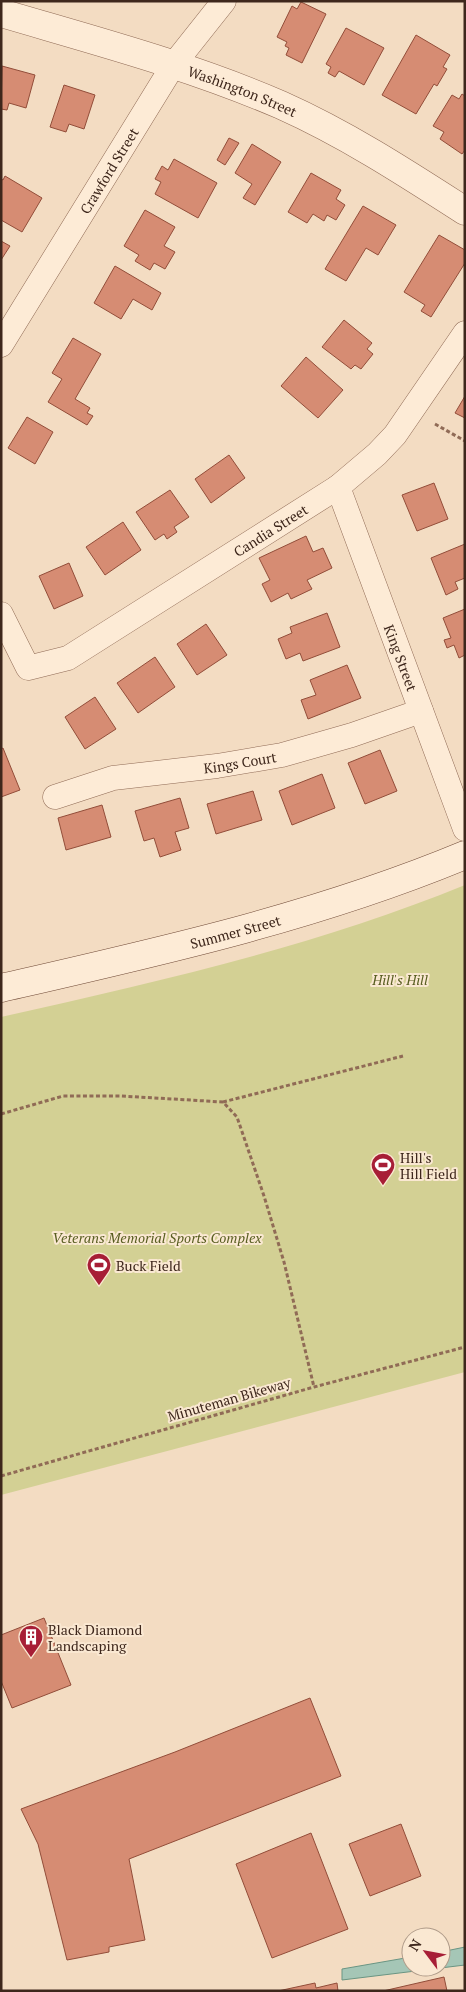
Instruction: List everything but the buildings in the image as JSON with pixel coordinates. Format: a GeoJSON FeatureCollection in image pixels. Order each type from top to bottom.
{"type":"FeatureCollection","features":[{"type":"Feature","properties":{"kind":"street","name":"Crawford Street"},"geometry":{"type":"LineString","coordinates":[[1,345],[174,64],[224,1]]}},
{"type":"Feature","properties":{"kind":"street","name":"Washington Street"},"geometry":{"type":"LineString","coordinates":[[1,13],[174,64],[283,106],[379,157],[465,211]]}},
{"type":"Feature","properties":{"kind":"street","name":"Candia Street"},"geometry":{"type":"LineString","coordinates":[[1,614],[28,668],[68,658],[338,487],[377,454],[395,435],[465,333]]}},
{"type":"Feature","properties":{"kind":"street","name":"King Street"},"geometry":{"type":"LineString","coordinates":[[338,487],[465,829]]}},
{"type":"Feature","properties":{"kind":"street","name":"Kings Court"},"geometry":{"type":"LineString","coordinates":[[55,797],[113,778],[217,766],[282,755],[352,735],[421,711]]}},
{"type":"Feature","properties":{"kind":"street","name":"Summer Street"},"geometry":{"type":"LineString","coordinates":[[1,988],[126,960],[296,916],[406,879],[465,855]]}},
{"type":"Feature","properties":{"kind":"path"},"geometry":{"type":"LineString","coordinates":[[412,412],[465,441]]}},
{"type":"Feature","properties":{"kind":"path"},"geometry":{"type":"LineString","coordinates":[[1,1114],[63,1096],[121,1096],[223,1102],[403,1056]]}},
{"type":"Feature","properties":{"kind":"path"},"geometry":{"type":"LineString","coordinates":[[223,1102],[237,1117],[264,1196],[284,1262],[314,1387]]}},
{"type":"Feature","properties":{"kind":"path","name":"Minuteman Bikeway"},"geometry":{"type":"LineString","coordinates":[[1,1476],[314,1387],[465,1347]]}},
{"type":"Feature","properties":{"kind":"green space","name":"Veterans Memorial Sports Complex"},"geometry":{"type":"Polygon","coordinates":[[[465,885],[465,1372],[1,1495],[1,1017],[178,976],[293,945],[351,927],[465,885]]]}},
{"type":"Feature","properties":{"kind":"shaded area"},"geometry":{"type":"Polygon","coordinates":[[[465,1947],[465,1965],[451,1967],[451,1950],[465,1947]]]}},
{"type":"Feature","properties":{"kind":"shaded area"},"geometry":{"type":"Polygon","coordinates":[[[401,1959],[401,1973],[342,1980],[342,1969],[401,1959]]]}},
{"type":"Feature","properties":{"kind":"place","name":"Hill's Hill Field"},"geometry":{"type":"Point","coordinates":[383,1186]}},
{"type":"Feature","properties":{"kind":"place","name":"Buck Field"},"geometry":{"type":"Point","coordinates":[99,1286]}},
{"type":"Feature","properties":{"kind":"place","name":"Black Diamond Landscaping"},"geometry":{"type":"Point","coordinates":[31,1658]}},
{"type":"Feature","properties":{"kind":"park label","name":"Hill's Hill"},"geometry":{"type":"Point","coordinates":[400,979]}}]}
